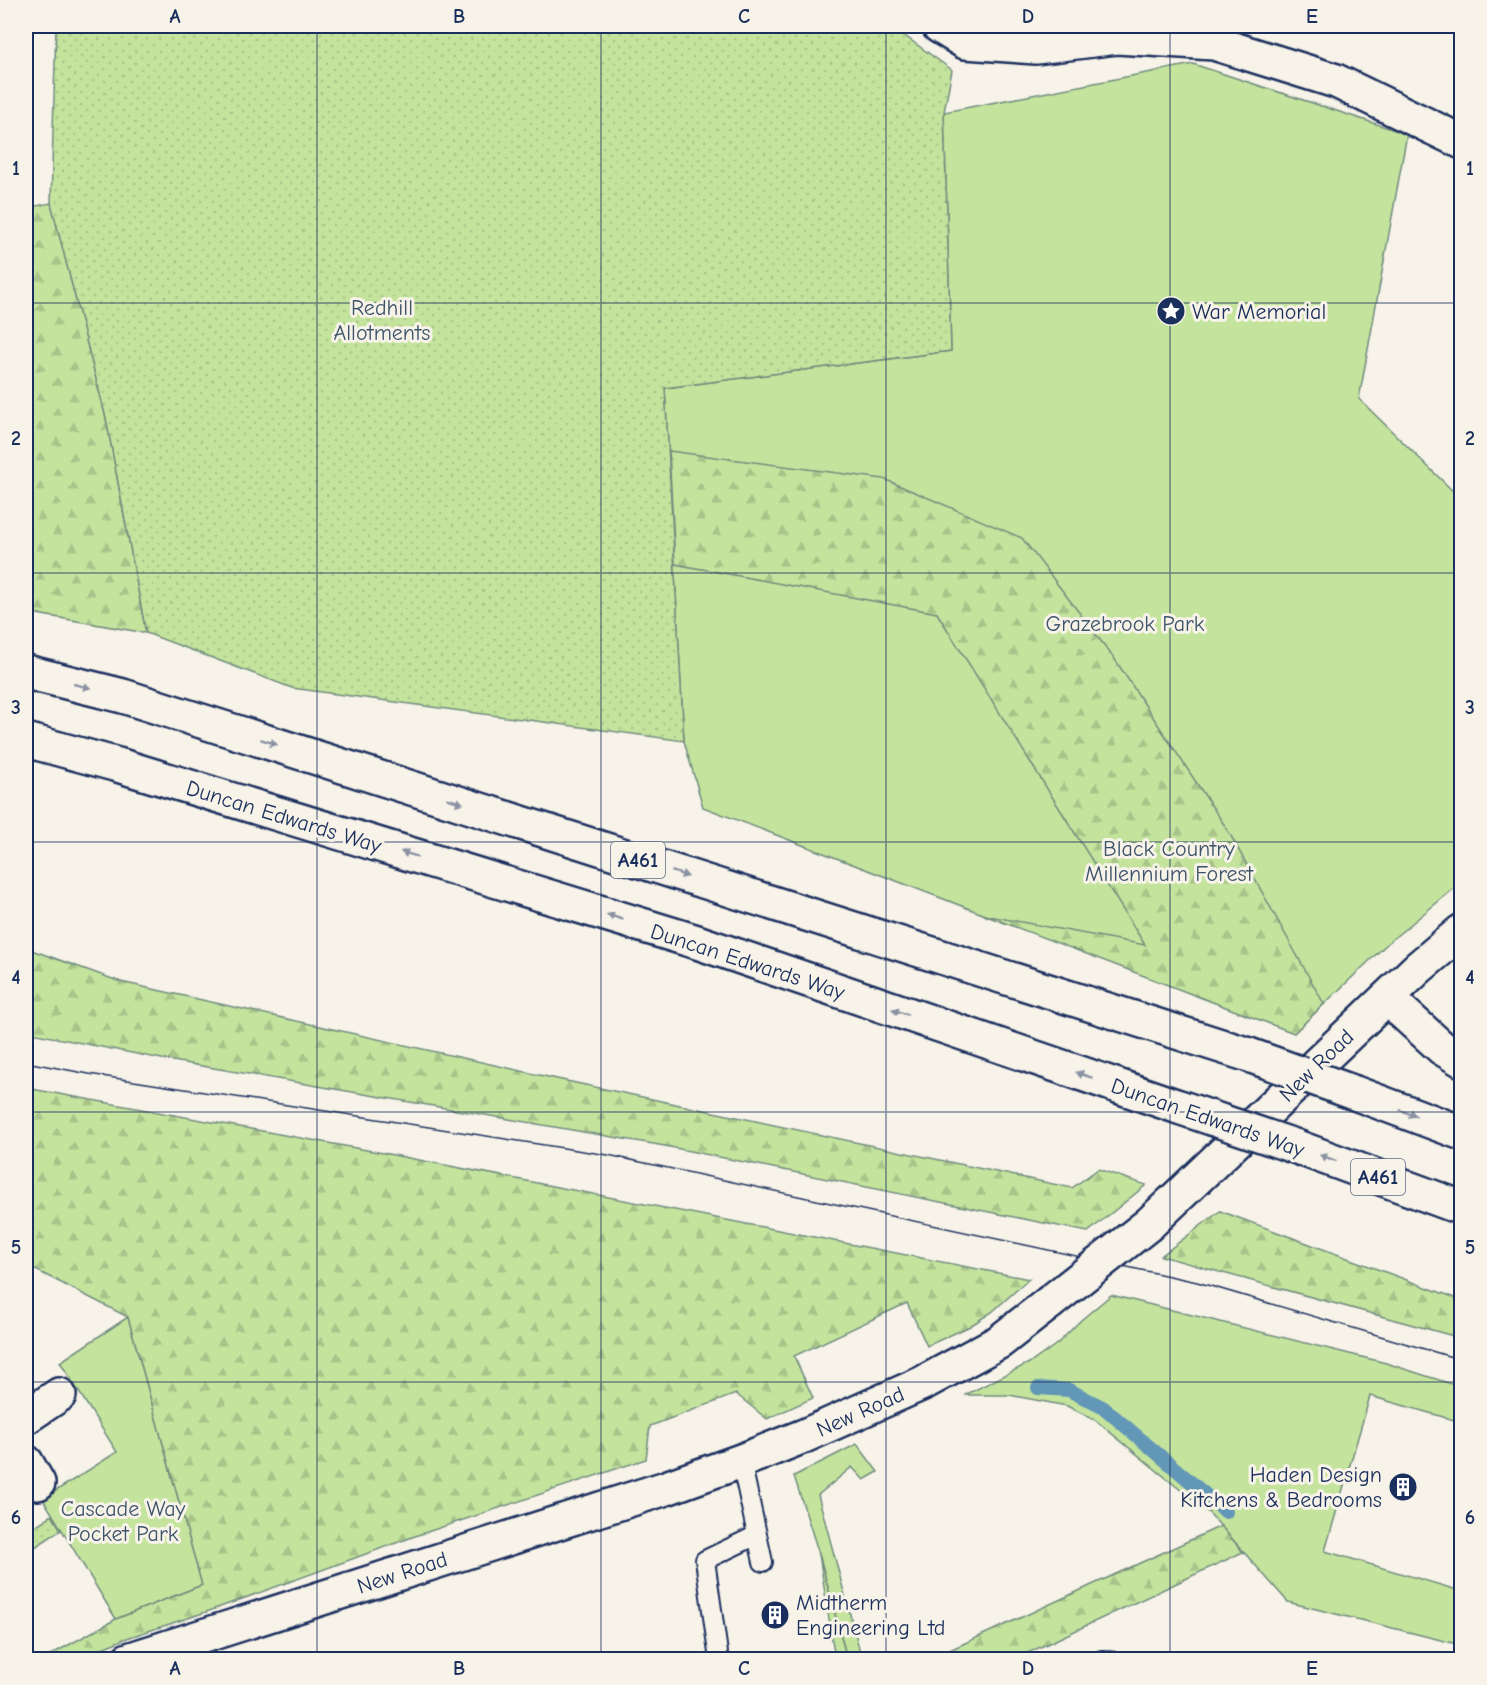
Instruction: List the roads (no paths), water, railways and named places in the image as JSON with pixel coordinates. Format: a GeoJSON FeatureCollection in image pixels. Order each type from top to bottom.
{"type":"FeatureCollection","features":[{"type":"Feature","properties":{"kind":"main road"},"geometry":{"type":"LineString","coordinates":[[939,26],[965,42],[1036,48],[1117,38],[1214,43],[1335,81],[1461,142]]}},
{"type":"Feature","properties":{"kind":"main road","name":"A461"},"geometry":{"type":"LineString","coordinates":[[26,672],[123,696],[1249,1055],[1461,1132]]}},
{"type":"Feature","properties":{"kind":"main road","name":"Duncan Edwards Way"},"geometry":{"type":"LineString","coordinates":[[26,740],[118,765],[697,942],[1294,1146],[1461,1208]]}},
{"type":"Feature","properties":{"kind":"main road","name":"New Road"},"geometry":{"type":"LineString","coordinates":[[128,1659],[617,1504],[741,1461],[922,1383],[999,1342],[1149,1224],[1387,998],[1461,931]]}},
{"type":"Feature","properties":{"kind":"main road"},"geometry":{"type":"LineString","coordinates":[[1387,998],[1442,1048],[1461,1060]]}},
{"type":"Feature","properties":{"kind":"main road"},"geometry":{"type":"LineString","coordinates":[[26,1417],[59,1395]]}},
{"type":"Feature","properties":{"kind":"lane"},"geometry":{"type":"LineString","coordinates":[[741,1461],[763,1562]]}},
{"type":"Feature","properties":{"kind":"lane"},"geometry":{"type":"LineString","coordinates":[[719,1659],[705,1560],[757,1535]]}},
{"type":"Feature","properties":{"kind":"lane"},"geometry":{"type":"LineString","coordinates":[[1102,1659],[1109,1659]]}},
{"type":"Feature","properties":{"kind":"waterway"},"geometry":{"type":"LineString","coordinates":[[1038,1388],[1069,1390],[1104,1408],[1226,1512]]}},
{"type":"Feature","properties":{"kind":"tram line"},"geometry":{"type":"LineString","coordinates":[[26,1062],[89,1074],[608,1155],[1197,1282],[1462,1360]]}},
{"type":"Feature","properties":{"kind":"place","name":"War Memorial"},"geometry":{"type":"Point","coordinates":[1171,311]}},
{"type":"Feature","properties":{"kind":"place","name":"Haden Design Kitchens & Bedrooms"},"geometry":{"type":"Point","coordinates":[1403,1487]}},
{"type":"Feature","properties":{"kind":"place","name":"Midtherm Engineering Ltd"},"geometry":{"type":"Point","coordinates":[775,1615]}},
{"type":"Feature","properties":{"kind":"park label","name":"Redhill Allotments"},"geometry":{"type":"Point","coordinates":[382,320]}},
{"type":"Feature","properties":{"kind":"park label","name":"Grazebrook Park"},"geometry":{"type":"Point","coordinates":[1125,623]}},
{"type":"Feature","properties":{"kind":"park label","name":"Black Country Millennium Forest"},"geometry":{"type":"Point","coordinates":[1169,860]}},
{"type":"Feature","properties":{"kind":"park label","name":"Cascade Way Pocket Park"},"geometry":{"type":"Point","coordinates":[123,1520]}}]}
